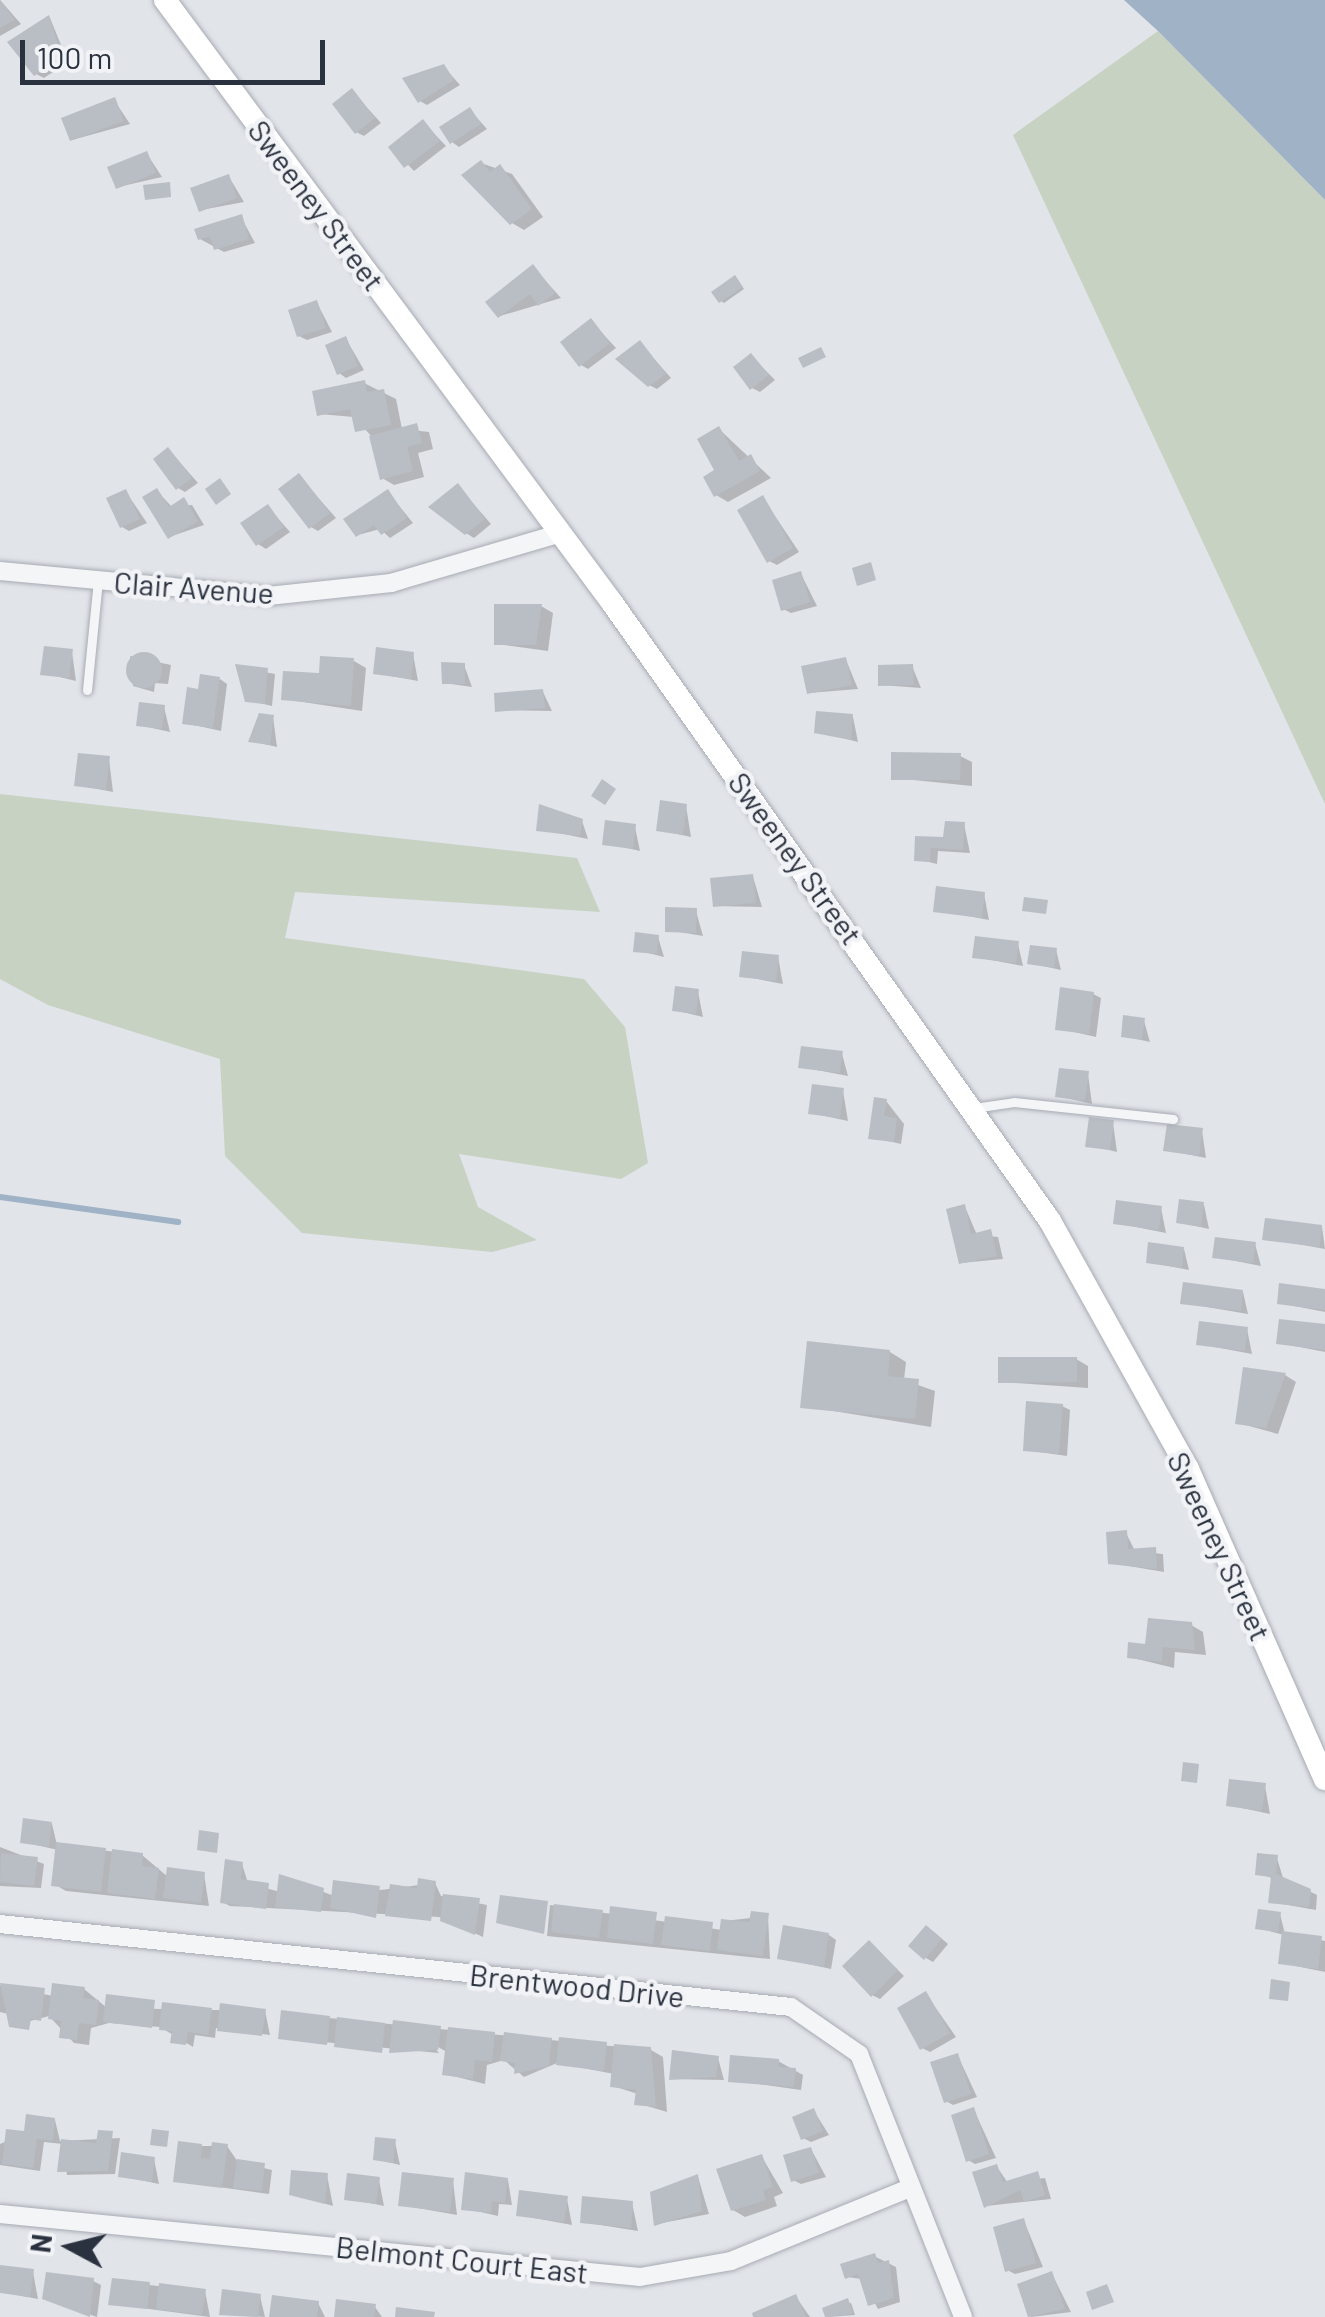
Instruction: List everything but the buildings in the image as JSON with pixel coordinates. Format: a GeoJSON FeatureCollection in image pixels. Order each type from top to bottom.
{"type":"FeatureCollection","features":[{"type":"Feature","properties":{"kind":"street","name":"Sweeney Street"},"geometry":{"type":"LineString","coordinates":[[164,0],[561,532],[1050,1222],[1188,1470],[1325,1778]]}},
{"type":"Feature","properties":{"kind":"street","name":"Clair Avenue"},"geometry":{"type":"LineString","coordinates":[[0,571],[303,592],[391,583],[561,532]]}},
{"type":"Feature","properties":{"kind":"street","name":"Brentwood Drive"},"geometry":{"type":"LineString","coordinates":[[0,1924],[791,2007],[859,2054],[963,2317]]}},
{"type":"Feature","properties":{"kind":"street","name":"Belmont Court East"},"geometry":{"type":"LineString","coordinates":[[0,2214],[640,2277],[730,2261],[910,2188]]}},
{"type":"Feature","properties":{"kind":"lane"},"geometry":{"type":"LineString","coordinates":[[87,690],[98,580]]}},
{"type":"Feature","properties":{"kind":"lane"},"geometry":{"type":"LineString","coordinates":[[972,1109],[1014,1102],[1173,1120]]}},
{"type":"Feature","properties":{"kind":"green space"},"geometry":{"type":"Polygon","coordinates":[[[1158,31],[1325,200],[1325,804],[1013,135],[1158,31]]]}},
{"type":"Feature","properties":{"kind":"green space"},"geometry":{"type":"Polygon","coordinates":[[[0,794],[577,858],[600,912],[295,892],[285,938],[584,979],[625,1027],[648,1163],[621,1179],[459,1154],[478,1207],[537,1240],[492,1252],[302,1233],[225,1156],[220,1059],[48,1005],[0,979],[0,794]]]}},
{"type":"Feature","properties":{"kind":"water"},"geometry":{"type":"Polygon","coordinates":[[[1124,0],[1325,0],[1325,200],[1158,31],[1124,0]]]}},
{"type":"Feature","properties":{"kind":"waterway"},"geometry":{"type":"LineString","coordinates":[[0,1197],[178,1222]]}}]}
